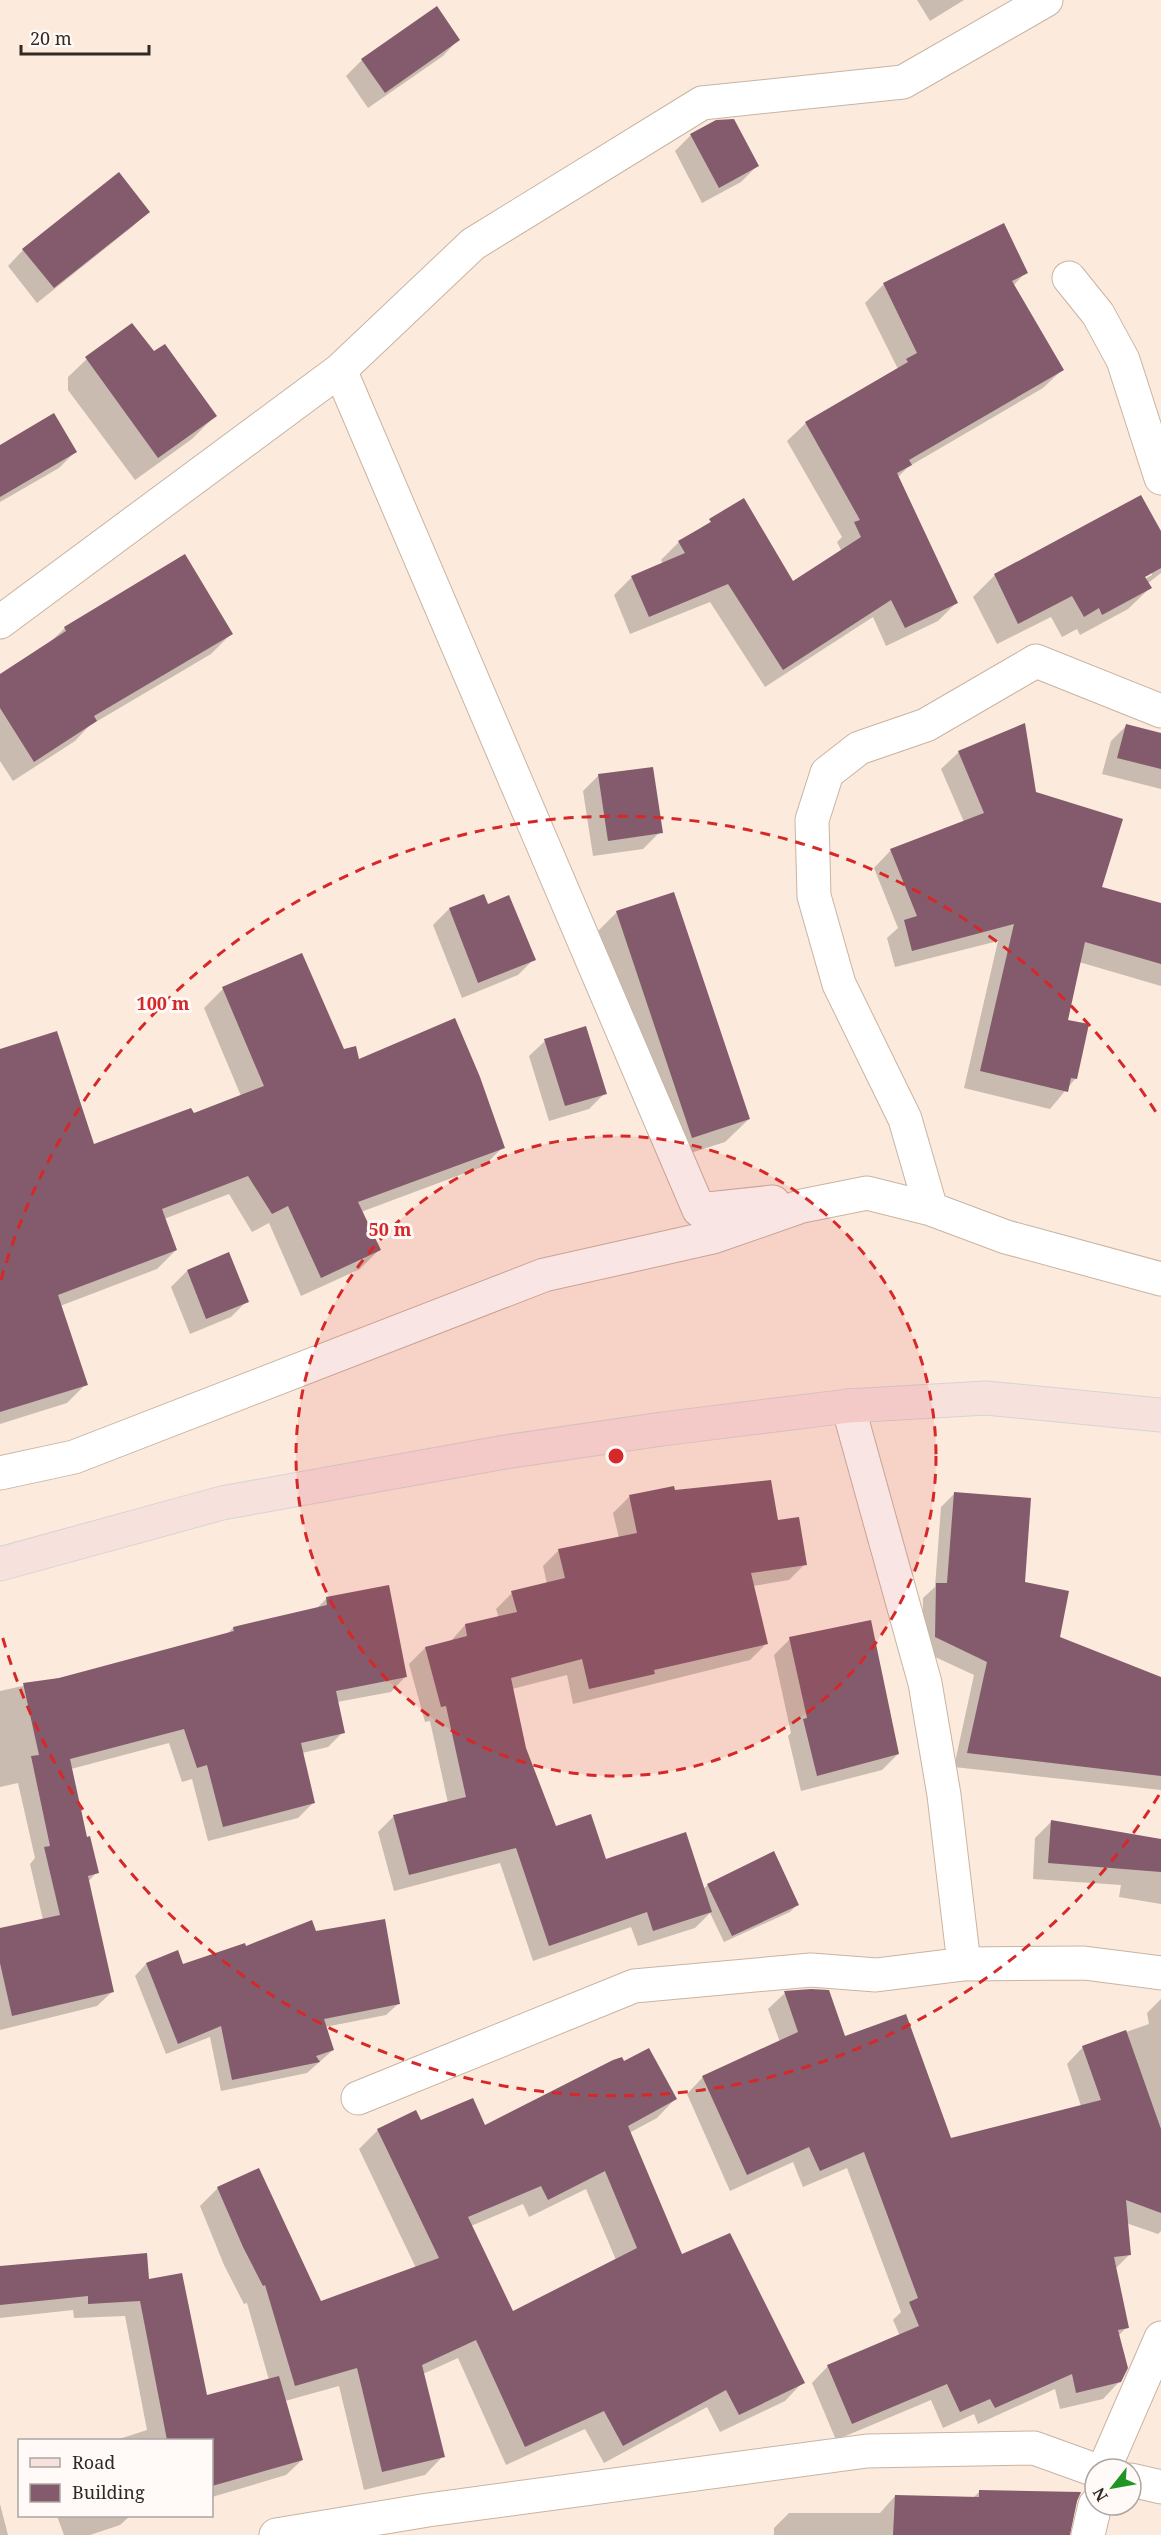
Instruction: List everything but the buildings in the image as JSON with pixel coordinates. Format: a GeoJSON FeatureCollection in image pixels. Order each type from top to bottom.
{"type":"FeatureCollection","features":[{"type":"Feature","properties":{"kind":"main road"},"geometry":{"type":"LineString","coordinates":[[0,1564],[222,1503],[505,1452],[662,1429],[848,1406],[986,1398],[1161,1415]]}},
{"type":"Feature","properties":{"kind":"street"},"geometry":{"type":"LineString","coordinates":[[0,622],[340,370],[473,244],[702,103],[903,82],[1046,0]]}},
{"type":"Feature","properties":{"kind":"street"},"geometry":{"type":"LineString","coordinates":[[1070,278],[1098,314],[1123,360],[1161,478]]}},
{"type":"Feature","properties":{"kind":"street"},"geometry":{"type":"LineString","coordinates":[[340,370],[699,1210],[867,1192],[931,1209],[1006,1237],[1161,1279]]}},
{"type":"Feature","properties":{"kind":"street"},"geometry":{"type":"LineString","coordinates":[[931,1209],[905,1119],[839,984],[814,896],[812,820],[827,773],[859,748],[926,725],[1036,661],[1161,711]]}},
{"type":"Feature","properties":{"kind":"street"},"geometry":{"type":"LineString","coordinates":[[0,1473],[74,1457],[544,1275],[713,1237],[802,1206],[867,1192]]}},
{"type":"Feature","properties":{"kind":"street"},"geometry":{"type":"LineString","coordinates":[[848,1406],[926,1683],[944,1795],[964,1964]]}},
{"type":"Feature","properties":{"kind":"street"},"geometry":{"type":"LineString","coordinates":[[358,2098],[634,1986],[812,1970],[876,1975],[964,1964],[1084,1963],[1161,1973]]}},
{"type":"Feature","properties":{"kind":"street"},"geometry":{"type":"LineString","coordinates":[[1109,2457],[1161,2338]]}},
{"type":"Feature","properties":{"kind":"street"},"geometry":{"type":"LineString","coordinates":[[276,2535],[428,2510],[867,2451],[1034,2448],[1083,2466]]}},
{"type":"Feature","properties":{"kind":"street"},"geometry":{"type":"LineString","coordinates":[[1143,2483],[1161,2487]]}},
{"type":"Feature","properties":{"kind":"street"},"geometry":{"type":"LineString","coordinates":[[1088,2535],[1092,2517]]}}]}
